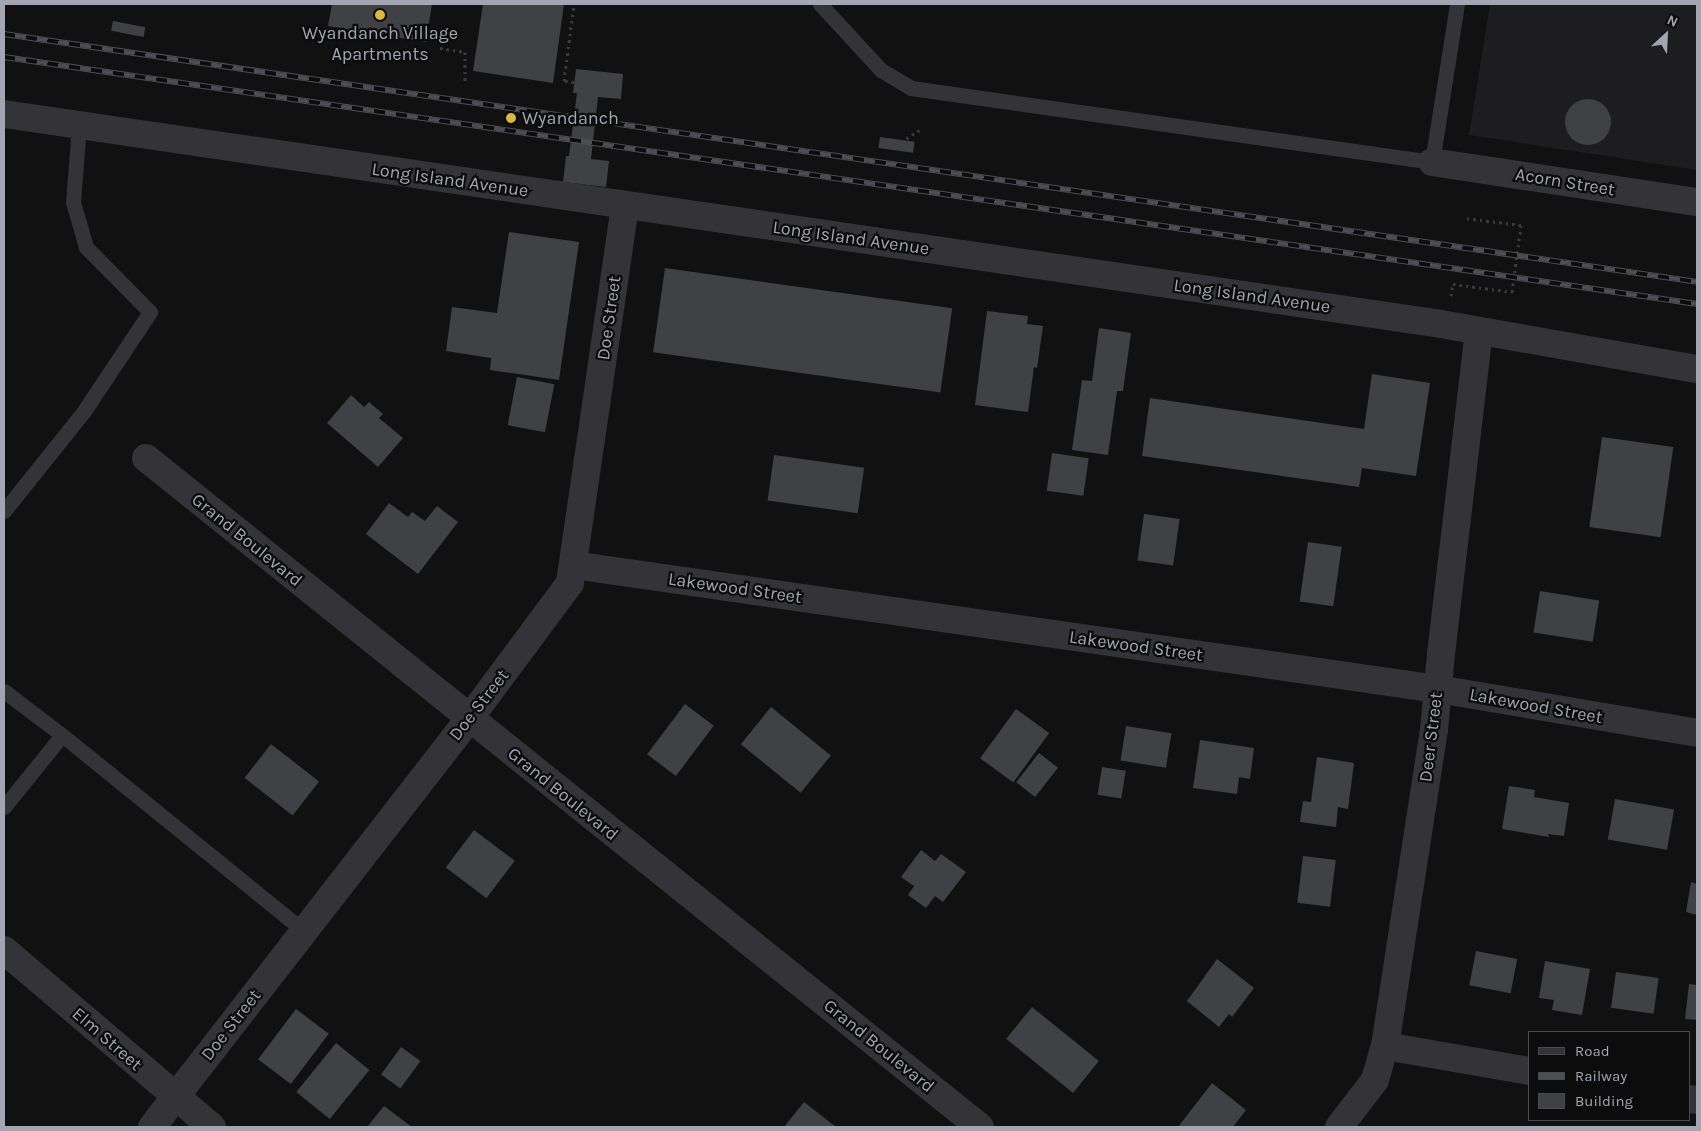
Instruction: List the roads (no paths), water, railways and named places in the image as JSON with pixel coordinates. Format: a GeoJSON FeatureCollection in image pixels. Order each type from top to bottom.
{"type":"FeatureCollection","features":[{"type":"Feature","properties":{"kind":"street","name":"Long Island Avenue"},"geometry":{"type":"LineString","coordinates":[[4,114],[1442,324],[1697,369]]}},
{"type":"Feature","properties":{"kind":"street","name":"Acorn Street"},"geometry":{"type":"LineString","coordinates":[[1432,162],[1697,202]]}},
{"type":"Feature","properties":{"kind":"street","name":"Doe Street"},"geometry":{"type":"LineString","coordinates":[[152,1127],[469,719],[570,583],[625,205]]}},
{"type":"Feature","properties":{"kind":"street","name":"Deer Street"},"geometry":{"type":"LineString","coordinates":[[1339,1127],[1375,1080],[1385,1046],[1434,730],[1479,332]]}},
{"type":"Feature","properties":{"kind":"street","name":"Grand Boulevard"},"geometry":{"type":"LineString","coordinates":[[146,458],[980,1127]]}},
{"type":"Feature","properties":{"kind":"street","name":"Lakewood Street"},"geometry":{"type":"LineString","coordinates":[[573,565],[1438,689],[1697,733]]}},
{"type":"Feature","properties":{"kind":"street","name":"Elm Street"},"geometry":{"type":"LineString","coordinates":[[4,950],[175,1098],[212,1127]]}},
{"type":"Feature","properties":{"kind":"street"},"geometry":{"type":"LineString","coordinates":[[1385,1046],[1528,1071]]}},
{"type":"Feature","properties":{"kind":"lane"},"geometry":{"type":"LineString","coordinates":[[820,4],[881,70],[911,88],[1432,162],[1457,4]]}},
{"type":"Feature","properties":{"kind":"lane"},"geometry":{"type":"LineString","coordinates":[[4,511],[84,411],[150,312],[86,247],[73,202],[79,125]]}},
{"type":"Feature","properties":{"kind":"lane"},"geometry":{"type":"LineString","coordinates":[[4,691],[62,735],[304,931]]}},
{"type":"Feature","properties":{"kind":"lane"},"geometry":{"type":"LineString","coordinates":[[4,807],[62,735]]}},
{"type":"Feature","properties":{"kind":"railway"},"geometry":{"type":"LineString","coordinates":[[4,34],[1697,282]]}},
{"type":"Feature","properties":{"kind":"railway"},"geometry":{"type":"LineString","coordinates":[[4,57],[1697,304]]}},
{"type":"Feature","properties":{"kind":"place","name":"Wyandanch Village Apartments"},"geometry":{"type":"Point","coordinates":[380,15]}},
{"type":"Feature","properties":{"kind":"place","name":"Wyandanch"},"geometry":{"type":"Point","coordinates":[511,118]}}]}
